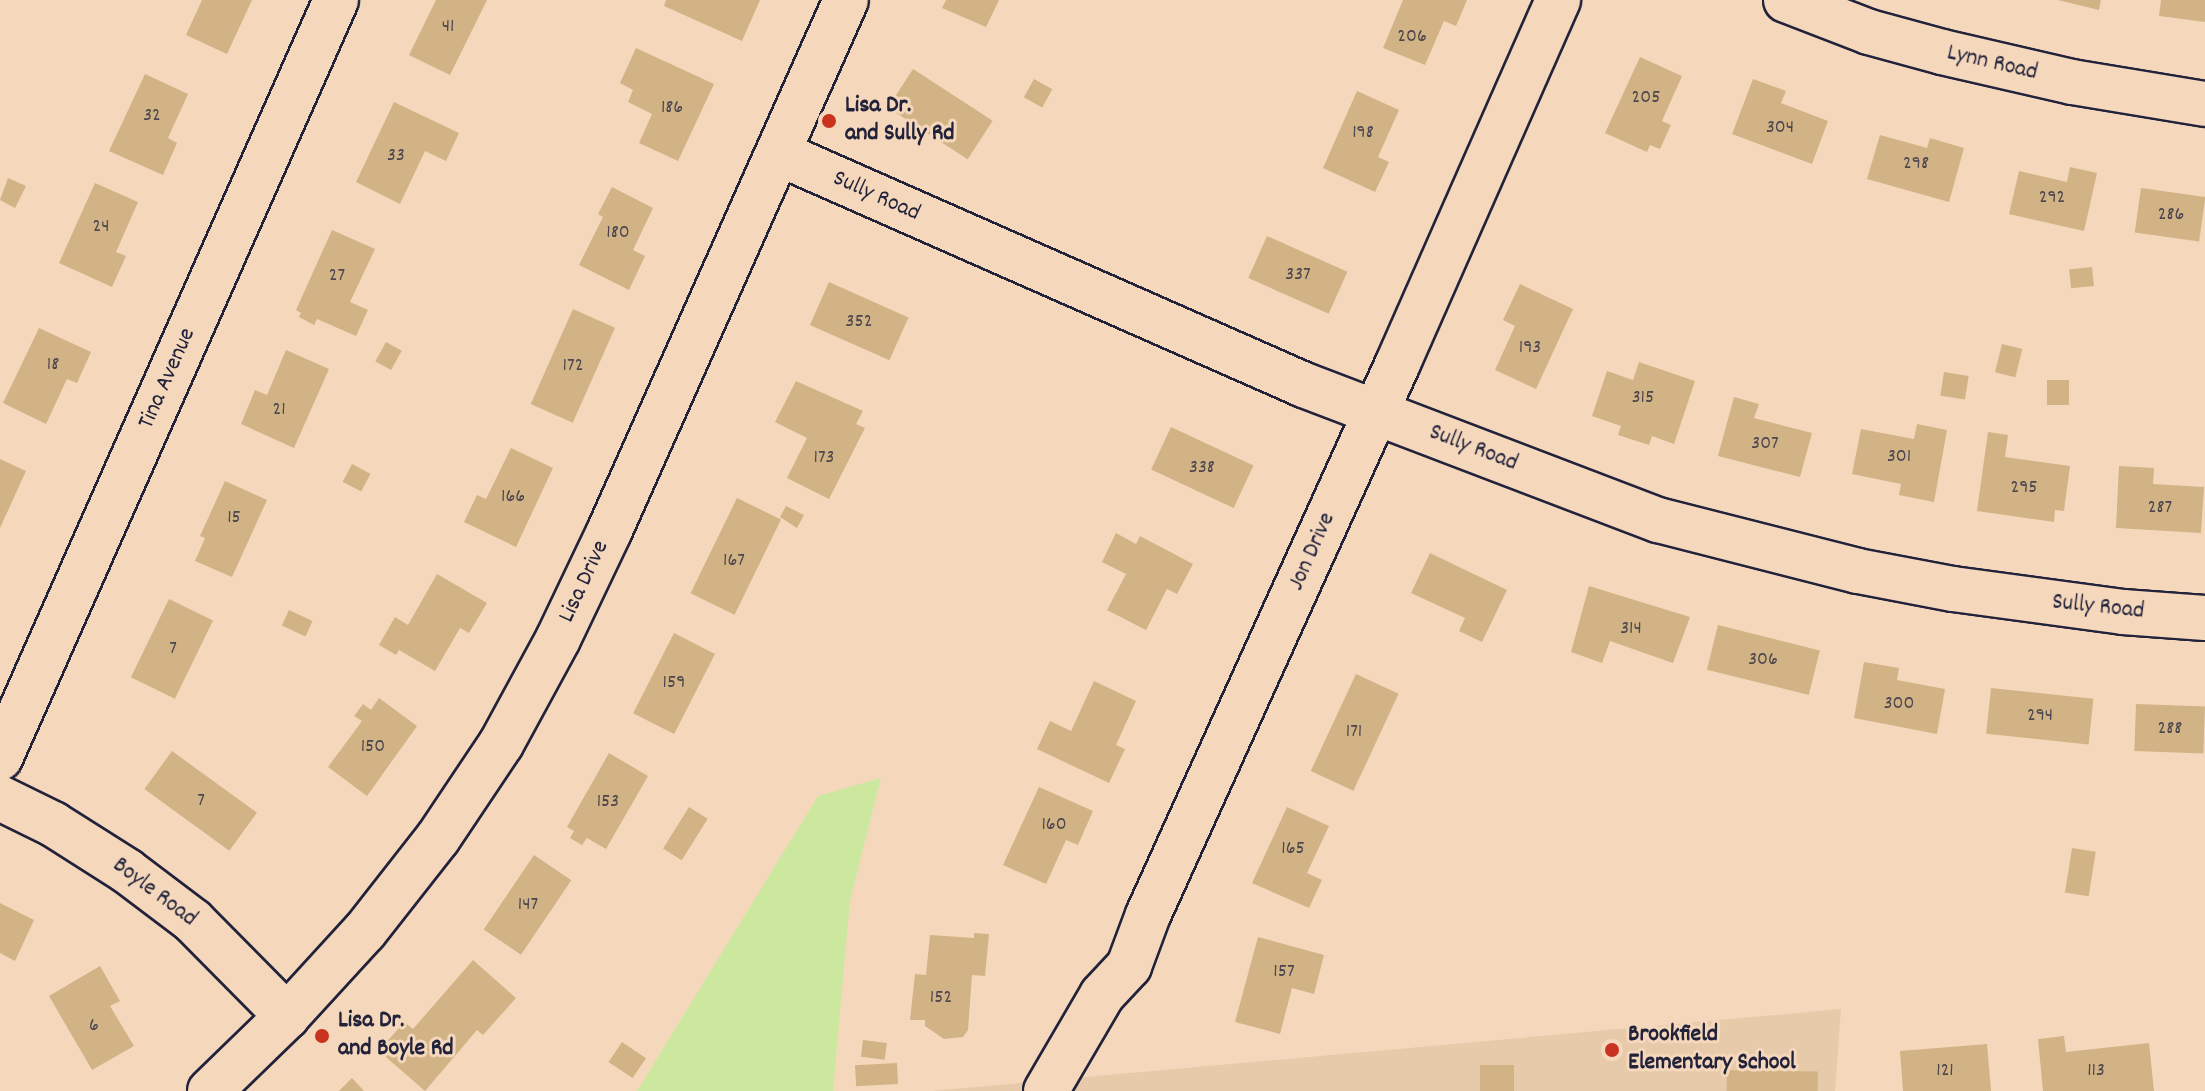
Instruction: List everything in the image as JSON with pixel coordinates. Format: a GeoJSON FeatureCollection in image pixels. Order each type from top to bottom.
{"type":"FeatureCollection","features":[{"type":"Feature","properties":{"kind":"street","name":"Tina Avenue"},"geometry":{"type":"LineString","coordinates":[[0,758],[336,0]]}},
{"type":"Feature","properties":{"kind":"street","name":"Lisa Drive"},"geometry":{"type":"LineString","coordinates":[[210,1091],[287,1016],[365,931],[438,838],[501,744],[558,639],[609,532],[846,0]]}},
{"type":"Feature","properties":{"kind":"street","name":"Jon Drive"},"geometry":{"type":"LineString","coordinates":[[1046,1091],[1102,995],[1129,966],[1148,915],[1558,0]]}},
{"type":"Feature","properties":{"kind":"street","name":"Lynn Road"},"geometry":{"type":"LineString","coordinates":[[1786,0],[1869,32],[1942,52],[2072,82],[2205,104]]}},
{"type":"Feature","properties":{"kind":"street","name":"Sully Road"},"geometry":{"type":"LineString","coordinates":[[778,153],[1304,385],[1658,520],[1716,537],[1953,589],[2123,612],[2205,618]]}},
{"type":"Feature","properties":{"kind":"street","name":"Boyle Road"},"geometry":{"type":"LineString","coordinates":[[0,798],[65,832],[127,871],[193,921],[287,1016]]}},
{"type":"Feature","properties":{"kind":"shaded area","name":"Brookfield Elementary School"},"geometry":{"type":"Polygon","coordinates":[[[1841,1009],[1835,1091],[931,1091],[1841,1009]]]}},
{"type":"Feature","properties":{"kind":"green space"},"geometry":{"type":"Polygon","coordinates":[[[881,778],[850,900],[833,1091],[637,1091],[818,796],[881,778]]]}},
{"type":"Feature","properties":{"kind":"building"},"geometry":{"type":"Polygon","coordinates":[[[202,0],[252,0],[227,54],[186,35],[202,0]]]}},
{"type":"Feature","properties":{"kind":"building"},"geometry":{"type":"Polygon","coordinates":[[[436,0],[487,0],[450,75],[409,55],[436,0]]]}},
{"type":"Feature","properties":{"kind":"building"},"geometry":{"type":"Polygon","coordinates":[[[666,0],[760,0],[742,41],[664,6],[666,0]]]}},
{"type":"Feature","properties":{"kind":"building"},"geometry":{"type":"Polygon","coordinates":[[[946,0],[999,0],[986,27],[942,8],[946,0]]]}},
{"type":"Feature","properties":{"kind":"building"},"geometry":{"type":"Polygon","coordinates":[[[1403,0],[1467,0],[1456,26],[1444,21],[1425,65],[1383,48],[1403,0]]]}},
{"type":"Feature","properties":{"kind":"building"},"geometry":{"type":"Polygon","coordinates":[[[2058,0],[2101,0],[2099,10],[2058,0]]]}},
{"type":"Feature","properties":{"kind":"building"},"geometry":{"type":"Polygon","coordinates":[[[2161,0],[2205,0],[2205,22],[2159,16],[2161,0]]]}},
{"type":"Feature","properties":{"kind":"building"},"geometry":{"type":"Polygon","coordinates":[[[636,48],[714,84],[678,161],[639,143],[652,114],[628,102],[633,90],[620,83],[636,48]]]}},
{"type":"Feature","properties":{"kind":"building"},"geometry":{"type":"Polygon","coordinates":[[[1640,57],[1682,76],[1662,121],[1671,125],[1660,149],[1650,145],[1647,152],[1605,133],[1640,57]]]}},
{"type":"Feature","properties":{"kind":"building"},"geometry":{"type":"Polygon","coordinates":[[[913,69],[993,121],[968,159],[888,108],[913,69]]]}},
{"type":"Feature","properties":{"kind":"building"},"geometry":{"type":"Polygon","coordinates":[[[145,74],[188,94],[168,138],[177,143],[163,175],[109,151],[145,74]]]}},
{"type":"Feature","properties":{"kind":"building"},"geometry":{"type":"Polygon","coordinates":[[[1034,79],[1052,89],[1042,108],[1024,97],[1034,79]]]}},
{"type":"Feature","properties":{"kind":"building"},"geometry":{"type":"Polygon","coordinates":[[[1753,79],[1786,91],[1781,103],[1828,121],[1812,164],[1732,134],[1753,79]]]}},
{"type":"Feature","properties":{"kind":"building"},"geometry":{"type":"Polygon","coordinates":[[[1357,91],[1399,110],[1378,157],[1389,162],[1375,192],[1323,168],[1357,91]]]}},
{"type":"Feature","properties":{"kind":"building"},"geometry":{"type":"Polygon","coordinates":[[[394,102],[459,133],[446,161],[425,151],[400,204],[356,182],[394,102]]]}},
{"type":"Feature","properties":{"kind":"building"},"geometry":{"type":"Polygon","coordinates":[[[1880,135],[1927,148],[1930,138],[1964,148],[1949,202],[1867,179],[1880,135]]]}},
{"type":"Feature","properties":{"kind":"building"},"geometry":{"type":"Polygon","coordinates":[[[2070,167],[2097,173],[2084,231],[2009,214],[2019,171],[2067,182],[2070,167]]]}},
{"type":"Feature","properties":{"kind":"building"},"geometry":{"type":"Polygon","coordinates":[[[8,178],[26,186],[15,208],[0,200],[8,178]]]}},
{"type":"Feature","properties":{"kind":"building"},"geometry":{"type":"Polygon","coordinates":[[[95,183],[138,202],[116,252],[126,256],[112,287],[59,263],[95,183]]]}},
{"type":"Feature","properties":{"kind":"building"},"geometry":{"type":"Polygon","coordinates":[[[612,187],[653,208],[633,250],[645,256],[629,290],[579,265],[603,217],[598,214],[612,187]]]}},
{"type":"Feature","properties":{"kind":"building"},"geometry":{"type":"Polygon","coordinates":[[[2141,188],[2205,197],[2199,242],[2135,233],[2141,188]]]}},
{"type":"Feature","properties":{"kind":"building"},"geometry":{"type":"Polygon","coordinates":[[[332,230],[375,249],[350,302],[368,310],[356,336],[317,319],[314,325],[299,317],[301,313],[296,310],[332,230]]]}},
{"type":"Feature","properties":{"kind":"building"},"geometry":{"type":"Polygon","coordinates":[[[1267,236],[1347,272],[1329,314],[1248,278],[1267,236]]]}},
{"type":"Feature","properties":{"kind":"building"},"geometry":{"type":"Polygon","coordinates":[[[2092,267],[2094,286],[2071,288],[2069,269],[2092,267]]]}},
{"type":"Feature","properties":{"kind":"building"},"geometry":{"type":"Polygon","coordinates":[[[829,282],[908,317],[889,360],[810,325],[829,282]]]}},
{"type":"Feature","properties":{"kind":"building"},"geometry":{"type":"Polygon","coordinates":[[[1520,284],[1573,309],[1536,389],[1495,370],[1515,326],[1503,320],[1520,284]]]}},
{"type":"Feature","properties":{"kind":"building"},"geometry":{"type":"Polygon","coordinates":[[[573,309],[615,328],[573,423],[531,404],[573,309]]]}},
{"type":"Feature","properties":{"kind":"building"},"geometry":{"type":"Polygon","coordinates":[[[39,328],[91,352],[77,383],[67,379],[46,424],[3,403],[39,328]]]}},
{"type":"Feature","properties":{"kind":"building"},"geometry":{"type":"Polygon","coordinates":[[[386,342],[402,351],[391,370],[375,361],[386,342]]]}},
{"type":"Feature","properties":{"kind":"building"},"geometry":{"type":"Polygon","coordinates":[[[2002,344],[2022,349],[2015,377],[1995,372],[2002,344]]]}},
{"type":"Feature","properties":{"kind":"building"},"geometry":{"type":"Polygon","coordinates":[[[286,350],[329,369],[294,448],[241,424],[255,390],[267,395],[286,350]]]}},
{"type":"Feature","properties":{"kind":"building"},"geometry":{"type":"Polygon","coordinates":[[[1639,362],[1695,381],[1674,444],[1652,436],[1649,445],[1618,435],[1621,426],[1592,416],[1607,371],[1633,380],[1639,362]]]}},
{"type":"Feature","properties":{"kind":"building"},"geometry":{"type":"Polygon","coordinates":[[[1944,372],[1969,376],[1965,400],[1940,396],[1944,372]]]}},
{"type":"Feature","properties":{"kind":"building"},"geometry":{"type":"Polygon","coordinates":[[[2047,380],[2069,380],[2069,405],[2047,405],[2047,380]]]}},
{"type":"Feature","properties":{"kind":"building"},"geometry":{"type":"Polygon","coordinates":[[[796,381],[863,411],[856,424],[865,428],[829,499],[787,478],[807,438],[775,422],[796,381]]]}},
{"type":"Feature","properties":{"kind":"building"},"geometry":{"type":"Polygon","coordinates":[[[1734,397],[1759,404],[1754,418],[1812,433],[1800,477],[1718,456],[1734,397]]]}},
{"type":"Feature","properties":{"kind":"building"},"geometry":{"type":"Polygon","coordinates":[[[1917,424],[1947,430],[1934,502],[1899,495],[1901,484],[1852,474],[1861,429],[1914,439],[1917,424]]]}},
{"type":"Feature","properties":{"kind":"building"},"geometry":{"type":"Polygon","coordinates":[[[1171,427],[1253,465],[1234,508],[1151,470],[1171,427]]]}},
{"type":"Feature","properties":{"kind":"building"},"geometry":{"type":"Polygon","coordinates":[[[1988,432],[2008,435],[2005,457],[2070,466],[2064,511],[2055,510],[2054,522],[1977,511],[1988,432]]]}},
{"type":"Feature","properties":{"kind":"building"},"geometry":{"type":"Polygon","coordinates":[[[511,448],[553,468],[516,547],[464,522],[477,495],[486,499],[511,448]]]}},
{"type":"Feature","properties":{"kind":"building"},"geometry":{"type":"Polygon","coordinates":[[[0,459],[26,471],[0,528],[0,459]]]}},
{"type":"Feature","properties":{"kind":"building"},"geometry":{"type":"Polygon","coordinates":[[[352,464],[371,474],[361,492],[343,482],[352,464]]]}},
{"type":"Feature","properties":{"kind":"building"},"geometry":{"type":"Polygon","coordinates":[[[2119,466],[2154,468],[2153,484],[2204,487],[2201,533],[2116,528],[2119,466]]]}},
{"type":"Feature","properties":{"kind":"building"},"geometry":{"type":"Polygon","coordinates":[[[225,481],[267,500],[232,577],[195,561],[205,538],[200,536],[225,481]]]}},
{"type":"Feature","properties":{"kind":"building"},"geometry":{"type":"Polygon","coordinates":[[[737,498],[781,519],[735,615],[691,593],[737,498]]]}},
{"type":"Feature","properties":{"kind":"building"},"geometry":{"type":"Polygon","coordinates":[[[786,506],[804,515],[797,528],[780,517],[786,506]]]}},
{"type":"Feature","properties":{"kind":"building"},"geometry":{"type":"Polygon","coordinates":[[[1116,533],[1136,544],[1140,536],[1193,564],[1177,594],[1167,589],[1146,630],[1107,610],[1126,574],[1102,562],[1116,533]]]}},
{"type":"Feature","properties":{"kind":"building"},"geometry":{"type":"Polygon","coordinates":[[[1430,553],[1507,590],[1482,642],[1459,631],[1465,618],[1411,593],[1430,553]]]}},
{"type":"Feature","properties":{"kind":"building"},"geometry":{"type":"Polygon","coordinates":[[[437,574],[487,603],[469,633],[460,628],[435,671],[399,650],[396,655],[379,645],[395,617],[408,625],[437,574]]]}},
{"type":"Feature","properties":{"kind":"building"},"geometry":{"type":"Polygon","coordinates":[[[1589,586],[1690,617],[1673,663],[1610,641],[1602,663],[1571,652],[1589,586]]]}},
{"type":"Feature","properties":{"kind":"building"},"geometry":{"type":"Polygon","coordinates":[[[169,599],[213,620],[175,699],[131,677],[169,599]]]}},
{"type":"Feature","properties":{"kind":"building"},"geometry":{"type":"Polygon","coordinates":[[[289,610],[313,621],[305,636],[282,625],[289,610]]]}},
{"type":"Feature","properties":{"kind":"building"},"geometry":{"type":"Polygon","coordinates":[[[1718,625],[1820,650],[1809,695],[1707,670],[1718,625]]]}},
{"type":"Feature","properties":{"kind":"building"},"geometry":{"type":"Polygon","coordinates":[[[674,633],[715,654],[674,734],[633,713],[674,633]]]}},
{"type":"Feature","properties":{"kind":"building"},"geometry":{"type":"Polygon","coordinates":[[[1864,662],[1899,668],[1897,680],[1945,689],[1937,734],[1854,718],[1864,662]]]}},
{"type":"Feature","properties":{"kind":"building"},"geometry":{"type":"Polygon","coordinates":[[[1356,674],[1399,694],[1353,791],[1311,771],[1356,674]]]}},
{"type":"Feature","properties":{"kind":"building"},"geometry":{"type":"Polygon","coordinates":[[[1094,681],[1136,701],[1116,745],[1125,749],[1109,783],[1037,749],[1050,721],[1071,731],[1094,681]]]}},
{"type":"Feature","properties":{"kind":"building"},"geometry":{"type":"Polygon","coordinates":[[[1991,688],[2093,699],[2089,745],[1986,734],[1991,688]]]}},
{"type":"Feature","properties":{"kind":"building"},"geometry":{"type":"Polygon","coordinates":[[[379,698],[417,726],[367,796],[328,767],[362,721],[354,716],[363,704],[371,710],[379,698]]]}},
{"type":"Feature","properties":{"kind":"building"},"geometry":{"type":"Polygon","coordinates":[[[2136,704],[2205,706],[2203,753],[2134,751],[2136,704]]]}},
{"type":"Feature","properties":{"kind":"building"},"geometry":{"type":"Polygon","coordinates":[[[172,751],[257,813],[229,851],[144,789],[172,751]]]}},
{"type":"Feature","properties":{"kind":"building"},"geometry":{"type":"Polygon","coordinates":[[[609,753],[648,776],[606,849],[587,838],[582,845],[570,838],[574,831],[567,827],[609,753]]]}},
{"type":"Feature","properties":{"kind":"building"},"geometry":{"type":"Polygon","coordinates":[[[1039,787],[1093,811],[1078,845],[1066,840],[1046,884],[1003,865],[1039,787]]]}},
{"type":"Feature","properties":{"kind":"building"},"geometry":{"type":"Polygon","coordinates":[[[689,807],[708,819],[682,860],[663,849],[689,807]]]}},
{"type":"Feature","properties":{"kind":"building"},"geometry":{"type":"Polygon","coordinates":[[[1287,807],[1329,826],[1307,873],[1322,880],[1309,908],[1252,883],[1287,807]]]}},
{"type":"Feature","properties":{"kind":"building"},"geometry":{"type":"Polygon","coordinates":[[[2072,848],[2096,852],[2089,896],[2065,892],[2072,848]]]}},
{"type":"Feature","properties":{"kind":"building"},"geometry":{"type":"Polygon","coordinates":[[[534,855],[571,880],[521,955],[484,930],[534,855]]]}},
{"type":"Feature","properties":{"kind":"building"},"geometry":{"type":"Polygon","coordinates":[[[0,903],[34,920],[15,961],[0,953],[0,903]]]}},
{"type":"Feature","properties":{"kind":"building"},"geometry":{"type":"Polygon","coordinates":[[[974,933],[989,934],[985,976],[972,975],[968,1030],[963,1037],[944,1039],[925,1026],[925,1020],[910,1020],[915,974],[926,975],[930,935],[974,938],[974,933]]]}},
{"type":"Feature","properties":{"kind":"building"},"geometry":{"type":"Polygon","coordinates":[[[1258,937],[1324,955],[1314,994],[1292,988],[1280,1034],[1235,1022],[1258,937]]]}},
{"type":"Feature","properties":{"kind":"building"},"geometry":{"type":"Polygon","coordinates":[[[473,960],[516,998],[483,1035],[477,1030],[425,1091],[379,1051],[404,1022],[413,1029],[473,960]]]}},
{"type":"Feature","properties":{"kind":"building"},"geometry":{"type":"Polygon","coordinates":[[[100,966],[120,1001],[110,1006],[134,1046],[92,1070],[49,996],[100,966]]]}},
{"type":"Feature","properties":{"kind":"building"},"geometry":{"type":"Polygon","coordinates":[[[2064,1036],[2066,1052],[2149,1043],[2154,1091],[2043,1091],[2038,1039],[2064,1036]]]}},
{"type":"Feature","properties":{"kind":"building"},"geometry":{"type":"Polygon","coordinates":[[[863,1040],[887,1043],[885,1060],[861,1057],[863,1040]]]}},
{"type":"Feature","properties":{"kind":"building"},"geometry":{"type":"Polygon","coordinates":[[[622,1042],[646,1058],[633,1078],[609,1062],[622,1042]]]}},
{"type":"Feature","properties":{"kind":"building"},"geometry":{"type":"Polygon","coordinates":[[[1987,1044],[1991,1091],[1903,1091],[1900,1051],[1987,1044]]]}},
{"type":"Feature","properties":{"kind":"building"},"geometry":{"type":"Polygon","coordinates":[[[897,1063],[898,1084],[856,1086],[855,1065],[897,1063]]]}},
{"type":"Feature","properties":{"kind":"building"},"geometry":{"type":"Polygon","coordinates":[[[1480,1065],[1514,1065],[1514,1091],[1480,1091],[1480,1065]]]}},
{"type":"Feature","properties":{"kind":"building"},"geometry":{"type":"Polygon","coordinates":[[[1727,1070],[1818,1072],[1818,1091],[1727,1091],[1727,1070]]]}},
{"type":"Feature","properties":{"kind":"building"},"geometry":{"type":"Polygon","coordinates":[[[352,1078],[364,1091],[339,1091],[352,1078]]]}},
{"type":"Feature","properties":{"kind":"place","name":"Lisa Dr. and Sully Rd"},"geometry":{"type":"Point","coordinates":[829,121]}},
{"type":"Feature","properties":{"kind":"place","name":"Lisa Dr. and Boyle Rd"},"geometry":{"type":"Point","coordinates":[322,1036]}},
{"type":"Feature","properties":{"kind":"place","name":"Brookfield Elementary School"},"geometry":{"type":"Point","coordinates":[1612,1050]}}]}
